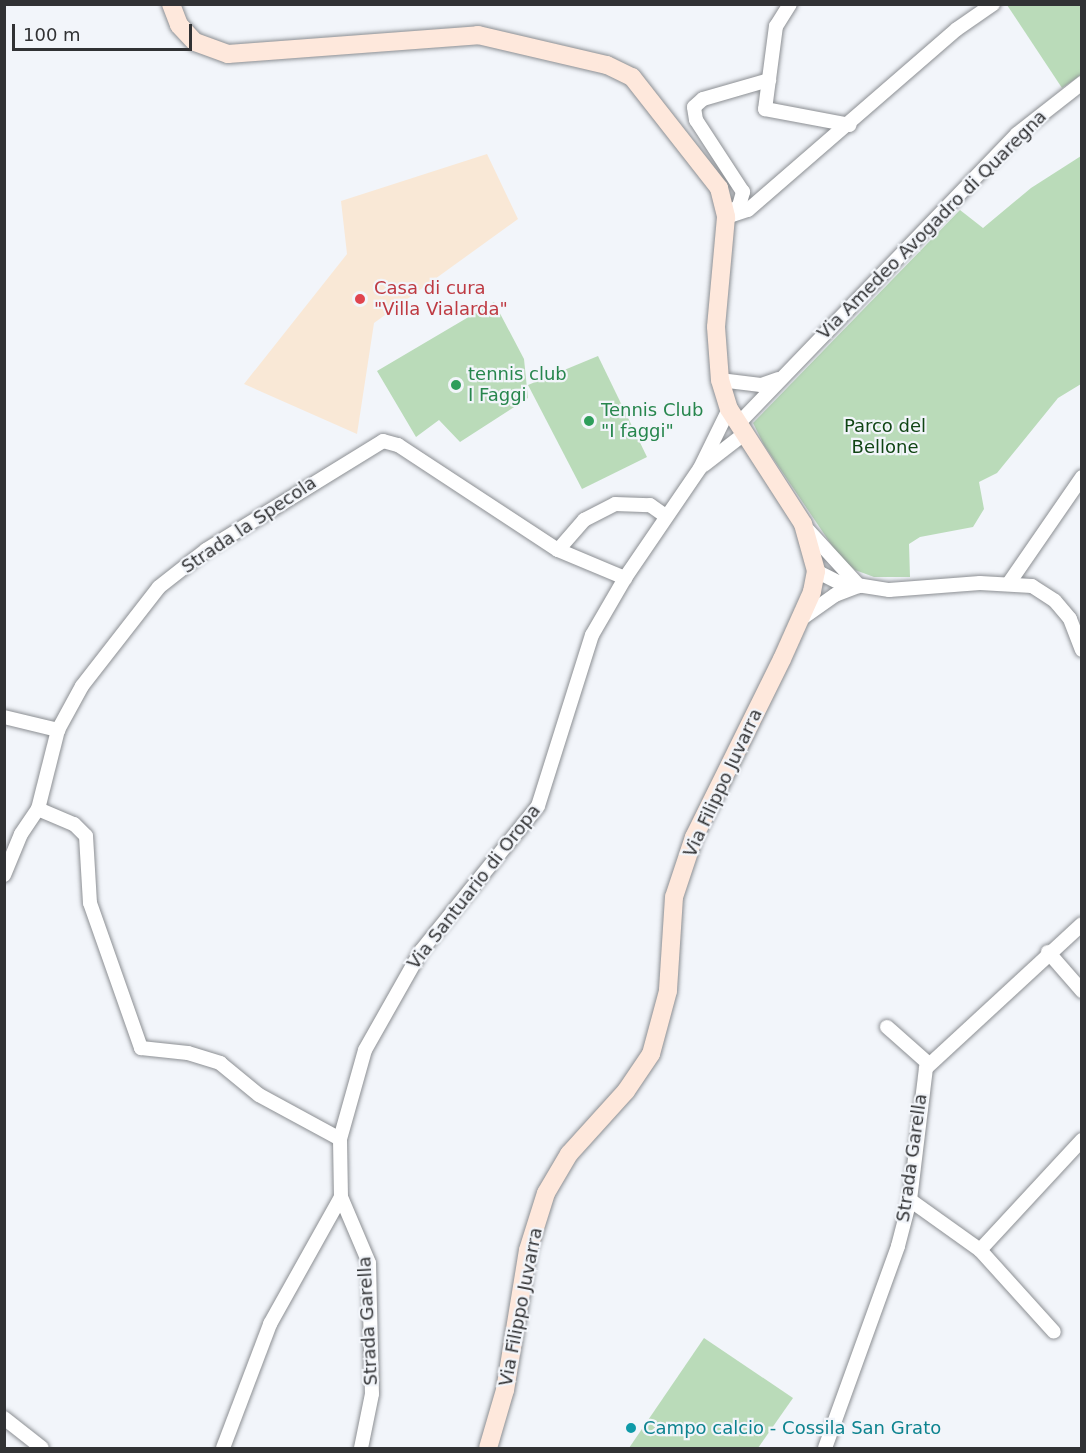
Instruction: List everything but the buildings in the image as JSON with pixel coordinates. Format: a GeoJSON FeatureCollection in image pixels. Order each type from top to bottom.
{"type":"FeatureCollection","features":[{"type":"Feature","properties":{"kind":"main road"},"geometry":{"type":"LineString","coordinates":[[171,4],[179,25],[195,42],[228,54],[478,35],[607,65],[632,77],[665,114],[711,173],[726,217],[716,327],[720,380],[737,423],[803,524],[816,571]]}},
{"type":"Feature","properties":{"kind":"main road","name":"Via Filippo Juvarra"},"geometry":{"type":"LineString","coordinates":[[488,1449],[504,1390],[528,1250],[546,1193],[570,1154],[627,1090],[651,1054],[668,991],[674,897],[694,837],[801,619],[816,571]]}},
{"type":"Feature","properties":{"kind":"street"},"geometry":{"type":"LineString","coordinates":[[790,4],[776,26],[765,110],[850,125]]}},
{"type":"Feature","properties":{"kind":"street"},"geometry":{"type":"LineString","coordinates":[[726,217],[748,210],[850,125],[957,29],[993,4]]}},
{"type":"Feature","properties":{"kind":"street"},"geometry":{"type":"LineString","coordinates":[[726,217],[739,206],[743,192],[696,120],[694,106],[703,99],[769,80]]}},
{"type":"Feature","properties":{"kind":"street","name":"Via Amedeo Avogadro di Quaregna"},"geometry":{"type":"LineString","coordinates":[[737,423],[1017,134],[1082,83]]}},
{"type":"Feature","properties":{"kind":"street","name":"Via Amedeo Avogadro di Quaregna"},"geometry":{"type":"LineString","coordinates":[[720,380],[761,385],[787,373]]}},
{"type":"Feature","properties":{"kind":"street","name":"Via Santuario di Oropa"},"geometry":{"type":"LineString","coordinates":[[341,1197],[340,1139],[365,1050],[407,973],[538,806],[584,652],[625,578],[666,516],[700,468],[737,423]]}},
{"type":"Feature","properties":{"kind":"street","name":"Via Santuario di Oropa"},"geometry":{"type":"LineString","coordinates":[[700,468],[737,423]]}},
{"type":"Feature","properties":{"kind":"street","name":"Strada la Specola"},"geometry":{"type":"LineString","coordinates":[[38,809],[58,730],[82,686],[159,587],[206,550],[383,441],[399,446],[558,550],[625,578]]}},
{"type":"Feature","properties":{"kind":"street"},"geometry":{"type":"LineString","coordinates":[[1009,583],[1082,477]]}},
{"type":"Feature","properties":{"kind":"street"},"geometry":{"type":"LineString","coordinates":[[558,550],[584,520],[615,504],[650,505],[666,516]]}},
{"type":"Feature","properties":{"kind":"street"},"geometry":{"type":"LineString","coordinates":[[803,524],[859,586]]}},
{"type":"Feature","properties":{"kind":"street"},"geometry":{"type":"LineString","coordinates":[[816,571],[859,586],[889,591],[1009,583],[1032,586],[1055,601],[1070,619],[1082,650]]}},
{"type":"Feature","properties":{"kind":"street","name":"Via Filippo Juvarra"},"geometry":{"type":"LineString","coordinates":[[801,619],[835,595],[859,586]]}},
{"type":"Feature","properties":{"kind":"street"},"geometry":{"type":"LineString","coordinates":[[4,717],[58,730]]}},
{"type":"Feature","properties":{"kind":"street"},"geometry":{"type":"LineString","coordinates":[[4,875],[21,834],[38,809],[74,824],[86,836],[90,903],[141,1048],[188,1053],[220,1063],[259,1095],[340,1139]]}},
{"type":"Feature","properties":{"kind":"street"},"geometry":{"type":"LineString","coordinates":[[887,1027],[929,1064],[1048,952],[1082,924]]}},
{"type":"Feature","properties":{"kind":"street"},"geometry":{"type":"LineString","coordinates":[[1048,952],[1082,991]]}},
{"type":"Feature","properties":{"kind":"street","name":"Strada Garella"},"geometry":{"type":"LineString","coordinates":[[825,1449],[880,1303],[910,1200],[922,1081],[929,1064]]}},
{"type":"Feature","properties":{"kind":"street"},"geometry":{"type":"LineString","coordinates":[[980,1250],[1082,1140]]}},
{"type":"Feature","properties":{"kind":"street"},"geometry":{"type":"LineString","coordinates":[[223,1449],[270,1324],[341,1197]]}},
{"type":"Feature","properties":{"kind":"street","name":"Strada Garella"},"geometry":{"type":"LineString","coordinates":[[341,1197],[369,1263],[372,1394],[362,1449]]}},
{"type":"Feature","properties":{"kind":"street"},"geometry":{"type":"LineString","coordinates":[[910,1200],[980,1250],[1054,1332]]}},
{"type":"Feature","properties":{"kind":"street"},"geometry":{"type":"LineString","coordinates":[[4,1418],[42,1449]]}},
{"type":"Feature","properties":{"kind":"shaded area","name":"Casa di cura \"Villa Vialarda\""},"geometry":{"type":"Polygon","coordinates":[[[487,154],[518,219],[374,323],[357,434],[244,384],[347,254],[341,201],[487,154]]]}},
{"type":"Feature","properties":{"kind":"green space"},"geometry":{"type":"Polygon","coordinates":[[[1007,5],[1081,5],[1081,75],[1062,88],[1007,5]]]}},
{"type":"Feature","properties":{"kind":"green space","name":"Parco del Bellone"},"geometry":{"type":"Polygon","coordinates":[[[1081,156],[1081,384],[1058,398],[997,473],[979,482],[984,509],[973,527],[920,537],[909,544],[910,577],[874,577],[855,570],[839,556],[764,445],[753,423],[960,210],[983,228],[1031,188],[1081,156]]]}},
{"type":"Feature","properties":{"kind":"green space","name":"tennis club I Faggi"},"geometry":{"type":"Polygon","coordinates":[[[494,302],[524,359],[528,398],[460,442],[439,420],[416,437],[377,371],[494,302]]]}},
{"type":"Feature","properties":{"kind":"green space","name":"Tennis Club \"I faggi\""},"geometry":{"type":"Polygon","coordinates":[[[598,356],[647,457],[582,489],[528,385],[598,356]]]}},
{"type":"Feature","properties":{"kind":"green space"},"geometry":{"type":"Polygon","coordinates":[[[704,1338],[793,1398],[758,1448],[629,1448],[704,1338]]]}},
{"type":"Feature","properties":{"kind":"place","name":"Casa di cura \"Villa Vialarda\""},"geometry":{"type":"Point","coordinates":[360,299]}},
{"type":"Feature","properties":{"kind":"place","name":"tennis club I Faggi"},"geometry":{"type":"Point","coordinates":[456,385]}},
{"type":"Feature","properties":{"kind":"place","name":"Tennis Club \"I faggi\""},"geometry":{"type":"Point","coordinates":[589,421]}},
{"type":"Feature","properties":{"kind":"place","name":"Campo calcio - Cossila San Grato"},"geometry":{"type":"Point","coordinates":[631,1428]}}]}
